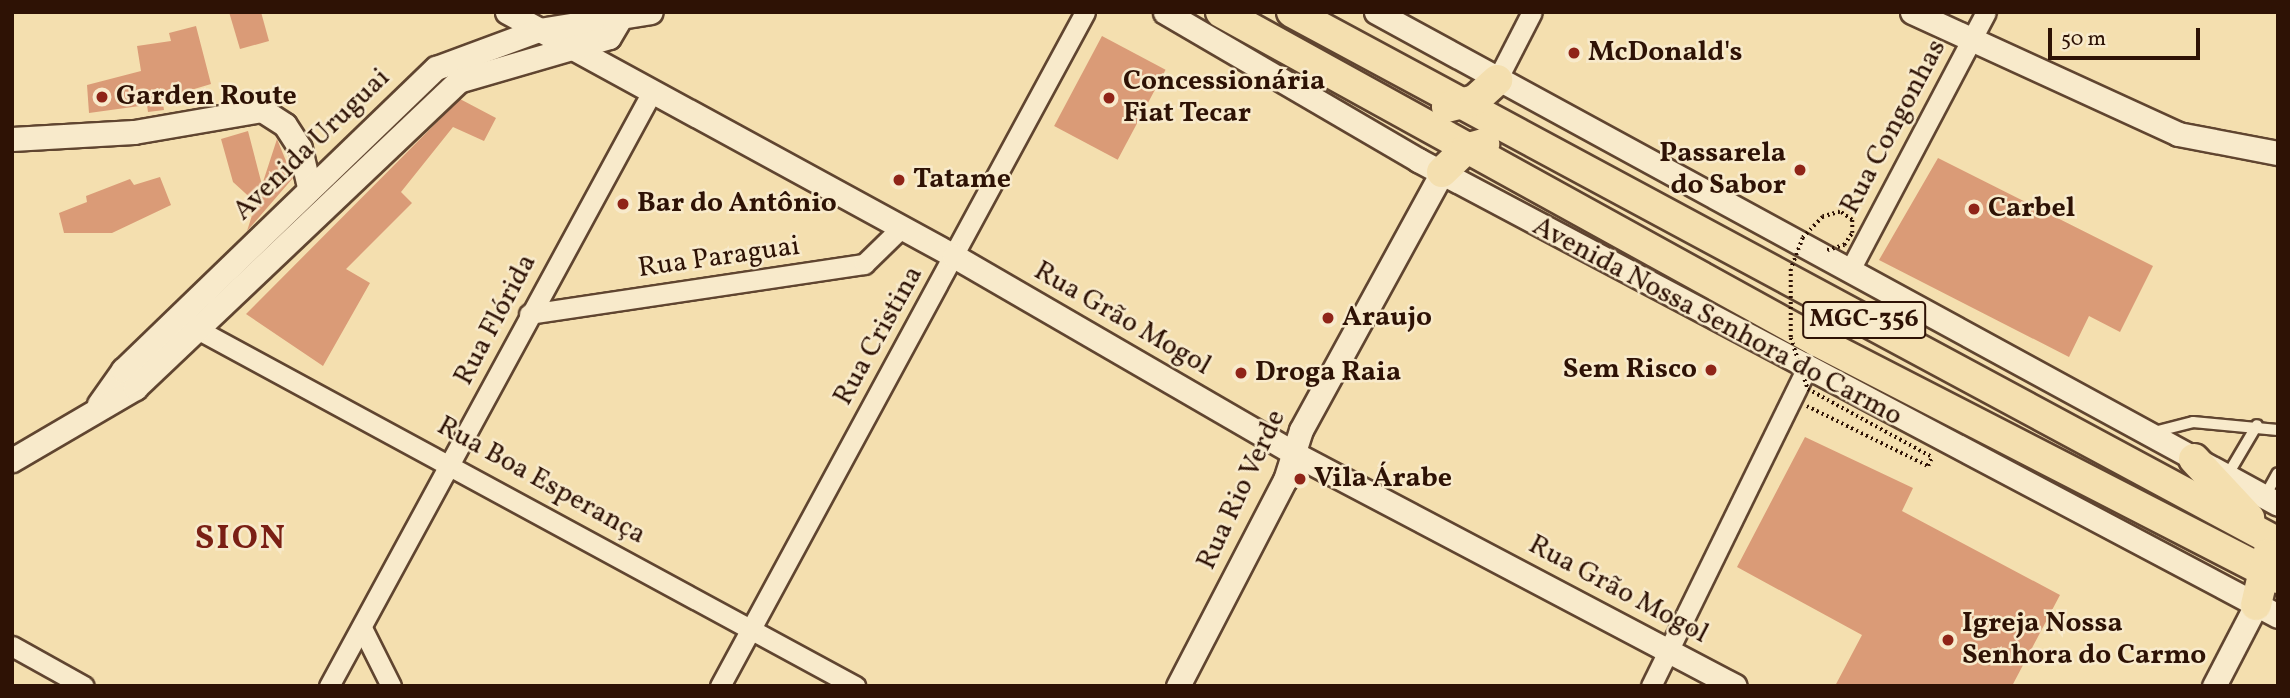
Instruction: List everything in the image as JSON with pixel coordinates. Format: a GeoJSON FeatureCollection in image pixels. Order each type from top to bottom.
{"type":"FeatureCollection","features":[{"type":"Feature","properties":{"kind":"main road","name":"Avenida Nossa Senhora do Carmo"},"geometry":{"type":"LineString","coordinates":[[1221,12],[2271,592]]}},
{"type":"Feature","properties":{"kind":"main road","name":"MGC-356"},"geometry":{"type":"LineString","coordinates":[[1292,12],[2272,539]]}},
{"type":"Feature","properties":{"kind":"main road"},"geometry":{"type":"LineString","coordinates":[[1324,70],[1366,77],[1429,105],[1462,105],[1497,80]]}},
{"type":"Feature","properties":{"kind":"main road"},"geometry":{"type":"LineString","coordinates":[[1442,173],[1466,149],[1509,147],[1554,171],[1600,179]]}},
{"type":"Feature","properties":{"kind":"main road"},"geometry":{"type":"LineString","coordinates":[[2194,459],[2272,539],[2271,592]]}},
{"type":"Feature","properties":{"kind":"street","name":"Rua Grão Mogol"},"geometry":{"type":"LineString","coordinates":[[507,12],[954,256],[1295,454],[1735,686]]}},
{"type":"Feature","properties":{"kind":"street","name":"Avenida Uruguai"},"geometry":{"type":"LineString","coordinates":[[12,460],[99,404],[135,388],[372,157],[458,81],[571,49],[651,12]]}},
{"type":"Feature","properties":{"kind":"street","name":"Rua Cristina"},"geometry":{"type":"LineString","coordinates":[[720,686],[1086,12]]}},
{"type":"Feature","properties":{"kind":"street","name":"Avenida Nossa Senhora do Carmo"},"geometry":{"type":"LineString","coordinates":[[1165,12],[1442,173],[1810,376],[2271,592]]}},
{"type":"Feature","properties":{"kind":"street","name":"MGC-356"},"geometry":{"type":"LineString","coordinates":[[1376,12],[1497,80],[1851,268],[2271,500]]}},
{"type":"Feature","properties":{"kind":"street"},"geometry":{"type":"LineString","coordinates":[[1497,80],[1532,12]]}},
{"type":"Feature","properties":{"kind":"street"},"geometry":{"type":"LineString","coordinates":[[1912,12],[1969,43],[2178,134],[2278,153]]}},
{"type":"Feature","properties":{"kind":"street","name":"Rua Congonhas"},"geometry":{"type":"LineString","coordinates":[[1851,268],[1986,12]]}},
{"type":"Feature","properties":{"kind":"street","name":"Avenida Uruguai"},"geometry":{"type":"LineString","coordinates":[[99,404],[123,370],[338,157],[436,68],[539,30],[603,15],[613,29]]}},
{"type":"Feature","properties":{"kind":"street","name":"Rua Grão Mogol"},"geometry":{"type":"LineString","coordinates":[[613,29],[611,53],[629,77]]}},
{"type":"Feature","properties":{"kind":"street","name":"Rua Flórida"},"geometry":{"type":"LineString","coordinates":[[329,686],[453,464],[529,314],[653,90]]}},
{"type":"Feature","properties":{"kind":"street"},"geometry":{"type":"LineString","coordinates":[[12,139],[134,132],[262,110],[285,125],[300,148],[309,186]]}},
{"type":"Feature","properties":{"kind":"street"},"geometry":{"type":"LineString","coordinates":[[300,148],[338,157],[372,157]]}},
{"type":"Feature","properties":{"kind":"street","name":"Rua Rio Verde"},"geometry":{"type":"LineString","coordinates":[[1178,686],[1295,454],[1301,430],[1442,173]]}},
{"type":"Feature","properties":{"kind":"street","name":"Rua Paraguai"},"geometry":{"type":"LineString","coordinates":[[529,314],[864,264],[902,227]]}},
{"type":"Feature","properties":{"kind":"street","name":"Rua Boa Esperança"},"geometry":{"type":"LineString","coordinates":[[197,329],[453,464],[855,686]]}},
{"type":"Feature","properties":{"kind":"street"},"geometry":{"type":"LineString","coordinates":[[1651,686],[1810,376]]}},
{"type":"Feature","properties":{"kind":"street"},"geometry":{"type":"LineString","coordinates":[[2214,686],[2271,592]]}},
{"type":"Feature","properties":{"kind":"street"},"geometry":{"type":"LineString","coordinates":[[362,628],[391,686]]}},
{"type":"Feature","properties":{"kind":"street"},"geometry":{"type":"LineString","coordinates":[[12,646],[84,686]]}},
{"type":"Feature","properties":{"kind":"lane"},"geometry":{"type":"LineString","coordinates":[[2149,434],[2193,422],[2257,425],[2278,430]]}},
{"type":"Feature","properties":{"kind":"lane"},"geometry":{"type":"LineString","coordinates":[[2227,476],[2257,425]]}},
{"type":"Feature","properties":{"kind":"lane"},"geometry":{"type":"LineString","coordinates":[[2271,500],[2278,473]]}},
{"type":"Feature","properties":{"kind":"path"},"geometry":{"type":"LineString","coordinates":[[1810,376],[1811,394],[1807,406],[1928,466],[1932,457],[1855,417],[1831,403],[1820,396],[1808,389],[1791,338],[1791,269],[1803,238],[1823,217],[1839,212],[1852,220],[1852,233],[1844,245],[1827,250]]}},
{"type":"Feature","properties":{"kind":"building"},"geometry":{"type":"Polygon","coordinates":[[[229,12],[261,12],[269,41],[240,49],[229,12]]]}},
{"type":"Feature","properties":{"kind":"building"},"geometry":{"type":"Polygon","coordinates":[[[196,26],[211,84],[181,93],[179,102],[163,104],[164,110],[148,112],[147,105],[89,113],[87,85],[141,71],[137,46],[171,41],[169,33],[196,26]]]}},
{"type":"Feature","properties":{"kind":"building","name":"Concessionária Fiat Tecar"},"geometry":{"type":"Polygon","coordinates":[[[1102,36],[1166,70],[1118,160],[1054,126],[1102,36]]]}},
{"type":"Feature","properties":{"kind":"building"},"geometry":{"type":"Polygon","coordinates":[[[460,99],[496,118],[484,141],[453,127],[401,192],[412,203],[346,269],[370,283],[323,366],[246,314],[460,99]]]}},
{"type":"Feature","properties":{"kind":"building"},"geometry":{"type":"Polygon","coordinates":[[[248,131],[262,185],[277,139],[293,178],[247,231],[256,203],[233,182],[221,139],[248,131]]]}},
{"type":"Feature","properties":{"kind":"building","name":"Carbel"},"geometry":{"type":"Polygon","coordinates":[[[1938,158],[2153,266],[2120,332],[2089,316],[2069,357],[1879,260],[1938,158]]]}},
{"type":"Feature","properties":{"kind":"building"},"geometry":{"type":"Polygon","coordinates":[[[160,177],[171,205],[112,233],[64,233],[59,213],[87,202],[86,196],[130,179],[134,185],[160,177]]]}},
{"type":"Feature","properties":{"kind":"building"},"geometry":{"type":"Polygon","coordinates":[[[1805,437],[1913,488],[1902,511],[2060,595],[2012,686],[1835,686],[1862,635],[1737,567],[1805,437]]]}},
{"type":"Feature","properties":{"kind":"place","name":"McDonald's"},"geometry":{"type":"Point","coordinates":[1574,53]}},
{"type":"Feature","properties":{"kind":"place","name":"Garden Route"},"geometry":{"type":"Point","coordinates":[102,97]}},
{"type":"Feature","properties":{"kind":"place","name":"Concessionária Fiat Tecar"},"geometry":{"type":"Point","coordinates":[1109,98]}},
{"type":"Feature","properties":{"kind":"place","name":"Passarela do Sabor"},"geometry":{"type":"Point","coordinates":[1800,170]}},
{"type":"Feature","properties":{"kind":"place","name":"Tatame"},"geometry":{"type":"Point","coordinates":[899,180]}},
{"type":"Feature","properties":{"kind":"place","name":"Bar do Antônio"},"geometry":{"type":"Point","coordinates":[623,204]}},
{"type":"Feature","properties":{"kind":"place","name":"Carbel"},"geometry":{"type":"Point","coordinates":[1974,209]}},
{"type":"Feature","properties":{"kind":"place","name":"Araujo"},"geometry":{"type":"Point","coordinates":[1328,318]}},
{"type":"Feature","properties":{"kind":"place","name":"Sem Risco"},"geometry":{"type":"Point","coordinates":[1711,370]}},
{"type":"Feature","properties":{"kind":"place","name":"Droga Raia"},"geometry":{"type":"Point","coordinates":[1241,373]}},
{"type":"Feature","properties":{"kind":"place","name":"Vila Árabe"},"geometry":{"type":"Point","coordinates":[1300,479]}},
{"type":"Feature","properties":{"kind":"place","name":"Igreja Nossa Senhora do Carmo"},"geometry":{"type":"Point","coordinates":[1948,640]}},
{"type":"Feature","properties":{"kind":"district","name":"SION"},"geometry":{"type":"Point","coordinates":[241,539]}}]}
